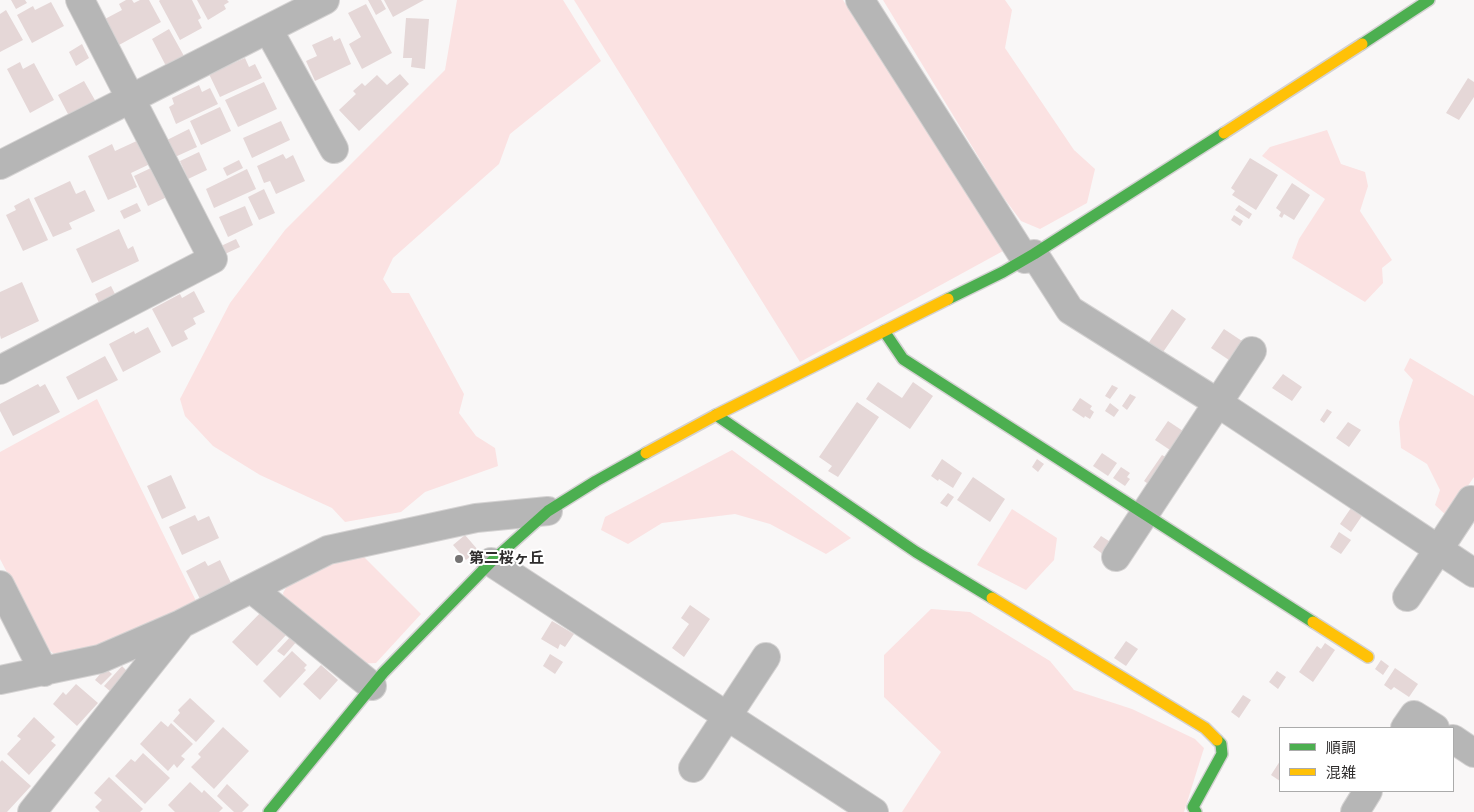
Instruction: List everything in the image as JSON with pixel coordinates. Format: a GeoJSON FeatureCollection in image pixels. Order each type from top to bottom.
{"type":"FeatureCollection","features":[{"type":"Feature","properties":{"kind":"street"},"geometry":{"type":"LineString","coordinates":[[0,370],[213,259],[80,0]]}},
{"type":"Feature","properties":{"kind":"street"},"geometry":{"type":"LineString","coordinates":[[0,165],[325,0]]}},
{"type":"Feature","properties":{"kind":"street"},"geometry":{"type":"LineString","coordinates":[[860,0],[1030,256],[1070,310],[1218,403],[1474,573]]}},
{"type":"Feature","properties":{"kind":"street"},"geometry":{"type":"LineString","coordinates":[[269,812],[372,686],[491,562],[548,511],[716,415],[1002,272],[1030,256],[1429,0]]}},
{"type":"Feature","properties":{"kind":"street"},"geometry":{"type":"LineString","coordinates":[[268,29],[334,149]]}},
{"type":"Feature","properties":{"kind":"street"},"geometry":{"type":"LineString","coordinates":[[884,331],[903,359],[1368,656]]}},
{"type":"Feature","properties":{"kind":"street"},"geometry":{"type":"LineString","coordinates":[[1116,558],[1252,351]]}},
{"type":"Feature","properties":{"kind":"street"},"geometry":{"type":"LineString","coordinates":[[716,415],[916,552],[1205,728],[1221,744],[1222,754],[1193,807],[1196,812]]}},
{"type":"Feature","properties":{"kind":"street"},"geometry":{"type":"LineString","coordinates":[[1406,597],[1471,500]]}},
{"type":"Feature","properties":{"kind":"street"},"geometry":{"type":"LineString","coordinates":[[0,680],[100,659],[181,624],[252,590],[328,550],[476,518],[548,511]]}},
{"type":"Feature","properties":{"kind":"street"},"geometry":{"type":"LineString","coordinates":[[491,562],[874,812]]}},
{"type":"Feature","properties":{"kind":"street"},"geometry":{"type":"LineString","coordinates":[[0,585],[44,672]]}},
{"type":"Feature","properties":{"kind":"street"},"geometry":{"type":"LineString","coordinates":[[252,590],[372,686]]}},
{"type":"Feature","properties":{"kind":"street"},"geometry":{"type":"LineString","coordinates":[[32,812],[181,624]]}},
{"type":"Feature","properties":{"kind":"street"},"geometry":{"type":"LineString","coordinates":[[693,768],[766,657]]}},
{"type":"Feature","properties":{"kind":"street"},"geometry":{"type":"LineString","coordinates":[[1407,727],[1414,715],[1433,727]]}},
{"type":"Feature","properties":{"kind":"street"},"geometry":{"type":"LineString","coordinates":[[1454,741],[1474,753]]}},
{"type":"Feature","properties":{"kind":"street"},"geometry":{"type":"LineString","coordinates":[[1355,812],[1367,792]]}},
{"type":"Feature","properties":{"kind":"shaded area"},"geometry":{"type":"Polygon","coordinates":[[[457,0],[563,0],[601,61],[510,134],[499,164],[393,258],[383,279],[392,293],[409,293],[464,394],[459,413],[476,436],[495,448],[498,466],[425,492],[401,512],[345,522],[332,508],[260,475],[213,446],[185,416],[180,399],[230,303],[285,230],[445,70],[457,0]]]}},
{"type":"Feature","properties":{"kind":"shaded area"},"geometry":{"type":"Polygon","coordinates":[[[574,0],[843,0],[1003,251],[800,362],[574,0]]]}},
{"type":"Feature","properties":{"kind":"shaded area"},"geometry":{"type":"Polygon","coordinates":[[[883,0],[1005,0],[1012,10],[1005,48],[1074,150],[1095,169],[1087,203],[1040,229],[1021,221],[1001,194],[883,0]]]}},
{"type":"Feature","properties":{"kind":"shaded area"},"geometry":{"type":"Polygon","coordinates":[[[1327,130],[1341,164],[1365,172],[1368,186],[1360,211],[1392,260],[1382,268],[1383,283],[1365,302],[1292,258],[1299,239],[1325,199],[1262,156],[1270,147],[1327,130]]]}},
{"type":"Feature","properties":{"kind":"shaded area"},"geometry":{"type":"Polygon","coordinates":[[[1410,358],[1474,396],[1474,477],[1447,516],[1435,505],[1440,490],[1427,464],[1401,448],[1399,422],[1413,380],[1404,370],[1410,358]]]}},
{"type":"Feature","properties":{"kind":"shaded area"},"geometry":{"type":"Polygon","coordinates":[[[97,399],[197,603],[92,650],[55,655],[46,647],[0,559],[0,452],[97,399]]]}},
{"type":"Feature","properties":{"kind":"shaded area"},"geometry":{"type":"Polygon","coordinates":[[[732,450],[851,538],[826,554],[770,524],[735,514],[662,523],[628,544],[601,530],[605,517],[732,450]]]}},
{"type":"Feature","properties":{"kind":"shaded area"},"geometry":{"type":"Polygon","coordinates":[[[1012,509],[1057,538],[1054,560],[1026,590],[977,565],[1012,509]]]}},
{"type":"Feature","properties":{"kind":"shaded area"},"geometry":{"type":"Polygon","coordinates":[[[360,553],[421,614],[376,663],[357,664],[284,599],[283,593],[287,586],[337,559],[360,553]]]}},
{"type":"Feature","properties":{"kind":"shaded area"},"geometry":{"type":"Polygon","coordinates":[[[931,609],[970,612],[1050,661],[1074,690],[1132,709],[1195,739],[1204,748],[1184,812],[902,812],[941,752],[884,697],[884,655],[931,609]]]}},
{"type":"Feature","properties":{"kind":"building"},"geometry":{"type":"Polygon","coordinates":[[[11,0],[25,0],[27,3],[16,9],[11,0]]]}},
{"type":"Feature","properties":{"kind":"building"},"geometry":{"type":"Polygon","coordinates":[[[126,0],[132,0],[134,3],[140,0],[149,0],[161,22],[119,45],[105,19],[122,10],[119,4],[126,0]]]}},
{"type":"Feature","properties":{"kind":"building"},"geometry":{"type":"Polygon","coordinates":[[[160,0],[192,0],[201,18],[198,20],[202,28],[180,40],[160,0]]]}},
{"type":"Feature","properties":{"kind":"building"},"geometry":{"type":"Polygon","coordinates":[[[197,0],[227,0],[229,2],[224,5],[226,9],[208,20],[197,0]]]}},
{"type":"Feature","properties":{"kind":"building"},"geometry":{"type":"Polygon","coordinates":[[[368,0],[381,0],[386,9],[376,15],[368,0]]]}},
{"type":"Feature","properties":{"kind":"building"},"geometry":{"type":"Polygon","coordinates":[[[384,0],[424,0],[393,17],[384,0]]]}},
{"type":"Feature","properties":{"kind":"building"},"geometry":{"type":"Polygon","coordinates":[[[51,2],[64,26],[32,43],[17,15],[33,6],[35,10],[51,2]]]}},
{"type":"Feature","properties":{"kind":"building"},"geometry":{"type":"Polygon","coordinates":[[[366,4],[392,53],[362,69],[349,44],[361,37],[348,13],[366,4]]]}},
{"type":"Feature","properties":{"kind":"building"},"geometry":{"type":"Polygon","coordinates":[[[6,10],[23,40],[0,52],[0,14],[6,10]]]}},
{"type":"Feature","properties":{"kind":"building"},"geometry":{"type":"Polygon","coordinates":[[[406,18],[429,19],[425,69],[411,67],[412,58],[403,58],[406,18]]]}},
{"type":"Feature","properties":{"kind":"building"},"geometry":{"type":"Polygon","coordinates":[[[169,29],[184,56],[166,66],[152,39],[169,29]]]}},
{"type":"Feature","properties":{"kind":"building"},"geometry":{"type":"Polygon","coordinates":[[[332,36],[334,41],[340,38],[351,64],[315,81],[306,61],[317,56],[312,45],[332,36]]]}},
{"type":"Feature","properties":{"kind":"building"},"geometry":{"type":"Polygon","coordinates":[[[82,44],[89,58],[76,66],[69,52],[82,44]]]}},
{"type":"Feature","properties":{"kind":"building"},"geometry":{"type":"Polygon","coordinates":[[[245,58],[249,67],[255,64],[262,78],[220,97],[209,74],[245,58]]]}},
{"type":"Feature","properties":{"kind":"building"},"geometry":{"type":"Polygon","coordinates":[[[20,62],[23,69],[34,63],[54,100],[30,113],[7,69],[20,62]]]}},
{"type":"Feature","properties":{"kind":"building"},"geometry":{"type":"Polygon","coordinates":[[[400,74],[409,84],[359,131],[339,110],[356,94],[353,91],[362,83],[365,86],[377,75],[387,85],[400,74]]]}},
{"type":"Feature","properties":{"kind":"building"},"geometry":{"type":"Polygon","coordinates":[[[1468,78],[1474,82],[1474,97],[1459,120],[1446,113],[1468,78]]]}},
{"type":"Feature","properties":{"kind":"building"},"geometry":{"type":"Polygon","coordinates":[[[84,81],[96,102],[69,116],[58,95],[84,81]]]}},
{"type":"Feature","properties":{"kind":"building"},"geometry":{"type":"Polygon","coordinates":[[[264,82],[277,109],[238,127],[225,100],[264,82]]]}},
{"type":"Feature","properties":{"kind":"building"},"geometry":{"type":"Polygon","coordinates":[[[199,85],[202,92],[210,88],[218,104],[176,124],[169,107],[174,104],[172,98],[199,85]]]}},
{"type":"Feature","properties":{"kind":"building"},"geometry":{"type":"Polygon","coordinates":[[[220,107],[231,131],[201,145],[190,121],[220,107]]]}},
{"type":"Feature","properties":{"kind":"building"},"geometry":{"type":"Polygon","coordinates":[[[281,121],[290,140],[252,158],[243,138],[281,121]]]}},
{"type":"Feature","properties":{"kind":"building"},"geometry":{"type":"Polygon","coordinates":[[[189,129],[197,147],[175,157],[167,140],[189,129]]]}},
{"type":"Feature","properties":{"kind":"building"},"geometry":{"type":"Polygon","coordinates":[[[141,139],[152,163],[131,173],[137,187],[108,200],[88,156],[112,144],[115,151],[141,139]]]}},
{"type":"Feature","properties":{"kind":"building"},"geometry":{"type":"Polygon","coordinates":[[[199,152],[207,170],[188,179],[180,161],[199,152]]]}},
{"type":"Feature","properties":{"kind":"building"},"geometry":{"type":"Polygon","coordinates":[[[283,154],[286,159],[293,155],[305,181],[276,194],[270,181],[264,183],[257,166],[283,154]]]}},
{"type":"Feature","properties":{"kind":"building"},"geometry":{"type":"Polygon","coordinates":[[[1250,158],[1278,175],[1256,210],[1232,195],[1235,191],[1231,188],[1250,158]]]}},
{"type":"Feature","properties":{"kind":"building"},"geometry":{"type":"Polygon","coordinates":[[[239,160],[243,168],[227,176],[223,168],[239,160]]]}},
{"type":"Feature","properties":{"kind":"building"},"geometry":{"type":"Polygon","coordinates":[[[153,167],[167,197],[148,206],[134,176],[153,167]]]}},
{"type":"Feature","properties":{"kind":"building"},"geometry":{"type":"Polygon","coordinates":[[[247,169],[256,189],[214,208],[206,189],[247,169]]]}},
{"type":"Feature","properties":{"kind":"building"},"geometry":{"type":"Polygon","coordinates":[[[70,181],[76,194],[85,190],[95,211],[69,223],[72,229],[53,237],[34,198],[70,181]]]}},
{"type":"Feature","properties":{"kind":"building"},"geometry":{"type":"Polygon","coordinates":[[[1292,183],[1310,195],[1294,220],[1284,214],[1282,218],[1279,216],[1281,212],[1276,208],[1292,183]]]}},
{"type":"Feature","properties":{"kind":"building"},"geometry":{"type":"Polygon","coordinates":[[[264,189],[275,213],[259,220],[248,197],[264,189]]]}},
{"type":"Feature","properties":{"kind":"building"},"geometry":{"type":"Polygon","coordinates":[[[29,198],[48,240],[23,251],[6,215],[16,210],[14,206],[29,198]]]}},
{"type":"Feature","properties":{"kind":"building"},"geometry":{"type":"Polygon","coordinates":[[[137,203],[141,211],[124,219],[120,211],[137,203]]]}},
{"type":"Feature","properties":{"kind":"building"},"geometry":{"type":"Polygon","coordinates":[[[1239,205],[1252,214],[1249,219],[1235,210],[1239,205]]]}},
{"type":"Feature","properties":{"kind":"building"},"geometry":{"type":"Polygon","coordinates":[[[245,206],[253,225],[228,237],[219,217],[245,206]]]}},
{"type":"Feature","properties":{"kind":"building"},"geometry":{"type":"Polygon","coordinates":[[[1234,215],[1243,221],[1240,226],[1231,220],[1234,215]]]}},
{"type":"Feature","properties":{"kind":"building"},"geometry":{"type":"Polygon","coordinates":[[[119,229],[128,249],[133,246],[139,261],[92,283],[76,249],[119,229]]]}},
{"type":"Feature","properties":{"kind":"building"},"geometry":{"type":"Polygon","coordinates":[[[236,239],[240,247],[225,254],[221,246],[236,239]]]}},
{"type":"Feature","properties":{"kind":"building"},"geometry":{"type":"Polygon","coordinates":[[[22,282],[39,321],[1,339],[0,292],[22,282]]]}},
{"type":"Feature","properties":{"kind":"building"},"geometry":{"type":"Polygon","coordinates":[[[111,286],[116,296],[99,303],[95,294],[111,286]]]}},
{"type":"Feature","properties":{"kind":"building"},"geometry":{"type":"Polygon","coordinates":[[[194,291],[205,312],[193,318],[196,324],[184,331],[188,339],[172,347],[152,309],[180,294],[182,298],[194,291]]]}},
{"type":"Feature","properties":{"kind":"building"},"geometry":{"type":"Polygon","coordinates":[[[1172,309],[1186,319],[1161,355],[1147,345],[1172,309]]]}},
{"type":"Feature","properties":{"kind":"building"},"geometry":{"type":"Polygon","coordinates":[[[148,327],[161,352],[123,372],[109,344],[134,331],[135,334],[148,327]]]}},
{"type":"Feature","properties":{"kind":"building"},"geometry":{"type":"Polygon","coordinates":[[[1224,329],[1242,341],[1229,360],[1211,348],[1224,329]]]}},
{"type":"Feature","properties":{"kind":"building"},"geometry":{"type":"Polygon","coordinates":[[[105,356],[118,380],[78,400],[66,377],[105,356]]]}},
{"type":"Feature","properties":{"kind":"building"},"geometry":{"type":"Polygon","coordinates":[[[1283,374],[1302,387],[1292,401],[1272,388],[1283,374]]]}},
{"type":"Feature","properties":{"kind":"building"},"geometry":{"type":"Polygon","coordinates":[[[878,382],[902,398],[913,382],[933,396],[910,429],[866,399],[878,382]]]}},
{"type":"Feature","properties":{"kind":"building"},"geometry":{"type":"Polygon","coordinates":[[[38,384],[40,387],[45,384],[60,412],[13,436],[0,411],[0,404],[38,384]]]}},
{"type":"Feature","properties":{"kind":"building"},"geometry":{"type":"Polygon","coordinates":[[[1112,385],[1118,388],[1110,399],[1105,396],[1112,385]]]}},
{"type":"Feature","properties":{"kind":"building"},"geometry":{"type":"Polygon","coordinates":[[[1130,394],[1136,397],[1127,410],[1122,406],[1130,394]]]}},
{"type":"Feature","properties":{"kind":"building"},"geometry":{"type":"Polygon","coordinates":[[[1080,398],[1092,406],[1090,409],[1094,412],[1090,419],[1085,416],[1084,418],[1072,410],[1080,398]]]}},
{"type":"Feature","properties":{"kind":"building"},"geometry":{"type":"Polygon","coordinates":[[[857,402],[879,417],[838,477],[828,471],[832,466],[819,457],[857,402]]]}},
{"type":"Feature","properties":{"kind":"building"},"geometry":{"type":"Polygon","coordinates":[[[1110,403],[1119,410],[1114,417],[1105,411],[1110,403]]]}},
{"type":"Feature","properties":{"kind":"building"},"geometry":{"type":"Polygon","coordinates":[[[1327,409],[1332,412],[1324,423],[1320,420],[1327,409]]]}},
{"type":"Feature","properties":{"kind":"building"},"geometry":{"type":"Polygon","coordinates":[[[1168,421],[1186,433],[1173,452],[1155,440],[1168,421]]]}},
{"type":"Feature","properties":{"kind":"building"},"geometry":{"type":"Polygon","coordinates":[[[1348,422],[1361,430],[1349,447],[1336,438],[1348,422]]]}},
{"type":"Feature","properties":{"kind":"building"},"geometry":{"type":"Polygon","coordinates":[[[1102,453],[1117,463],[1108,476],[1093,466],[1102,453]]]}},
{"type":"Feature","properties":{"kind":"building"},"geometry":{"type":"Polygon","coordinates":[[[1162,455],[1169,459],[1151,486],[1144,481],[1162,455]]]}},
{"type":"Feature","properties":{"kind":"building"},"geometry":{"type":"Polygon","coordinates":[[[942,459],[962,473],[953,488],[931,476],[942,459]]]}},
{"type":"Feature","properties":{"kind":"building"},"geometry":{"type":"Polygon","coordinates":[[[1037,459],[1044,464],[1038,472],[1032,467],[1037,459]]]}},
{"type":"Feature","properties":{"kind":"building"},"geometry":{"type":"Polygon","coordinates":[[[1121,467],[1130,473],[1127,477],[1130,479],[1125,486],[1113,478],[1121,467]]]}},
{"type":"Feature","properties":{"kind":"building"},"geometry":{"type":"Polygon","coordinates":[[[171,475],[186,508],[162,519],[147,486],[171,475]]]}},
{"type":"Feature","properties":{"kind":"building"},"geometry":{"type":"Polygon","coordinates":[[[973,477],[1005,499],[990,522],[957,500],[973,477]]]}},
{"type":"Feature","properties":{"kind":"building"},"geometry":{"type":"Polygon","coordinates":[[[948,493],[954,497],[947,507],[940,503],[948,493]]]}},
{"type":"Feature","properties":{"kind":"building"},"geometry":{"type":"Polygon","coordinates":[[[1353,505],[1364,513],[1351,532],[1340,524],[1353,505]]]}},
{"type":"Feature","properties":{"kind":"building"},"geometry":{"type":"Polygon","coordinates":[[[195,515],[198,521],[209,516],[219,538],[182,555],[169,527],[195,515]]]}},
{"type":"Feature","properties":{"kind":"building"},"geometry":{"type":"Polygon","coordinates":[[[1339,532],[1351,540],[1341,554],[1330,547],[1339,532]]]}},
{"type":"Feature","properties":{"kind":"building"},"geometry":{"type":"Polygon","coordinates":[[[465,535],[478,550],[466,560],[453,545],[465,535]]]}},
{"type":"Feature","properties":{"kind":"building"},"geometry":{"type":"Polygon","coordinates":[[[1101,536],[1112,543],[1104,555],[1093,547],[1101,536]]]}},
{"type":"Feature","properties":{"kind":"building"},"geometry":{"type":"Polygon","coordinates":[[[220,560],[231,583],[200,599],[186,571],[205,561],[208,566],[220,560]]]}},
{"type":"Feature","properties":{"kind":"building"},"geometry":{"type":"Polygon","coordinates":[[[690,605],[710,619],[684,657],[672,648],[689,624],[681,618],[690,605]]]}},
{"type":"Feature","properties":{"kind":"building"},"geometry":{"type":"Polygon","coordinates":[[[262,611],[287,634],[257,666],[232,642],[262,611]]]}},
{"type":"Feature","properties":{"kind":"building"},"geometry":{"type":"Polygon","coordinates":[[[552,621],[574,634],[565,647],[560,644],[558,649],[541,639],[552,621]]]}},
{"type":"Feature","properties":{"kind":"building"},"geometry":{"type":"Polygon","coordinates":[[[292,635],[298,640],[284,656],[277,651],[292,635]]]}},
{"type":"Feature","properties":{"kind":"building"},"geometry":{"type":"Polygon","coordinates":[[[1126,641],[1138,649],[1126,666],[1114,658],[1126,641]]]}},
{"type":"Feature","properties":{"kind":"building"},"geometry":{"type":"Polygon","coordinates":[[[1325,643],[1335,650],[1313,682],[1299,672],[1317,646],[1321,649],[1325,643]]]}},
{"type":"Feature","properties":{"kind":"building"},"geometry":{"type":"Polygon","coordinates":[[[292,651],[307,665],[304,668],[306,670],[280,698],[263,681],[292,651]]]}},
{"type":"Feature","properties":{"kind":"building"},"geometry":{"type":"Polygon","coordinates":[[[550,654],[563,662],[555,674],[543,666],[550,654]]]}},
{"type":"Feature","properties":{"kind":"building"},"geometry":{"type":"Polygon","coordinates":[[[1381,660],[1389,666],[1383,675],[1375,669],[1381,660]]]}},
{"type":"Feature","properties":{"kind":"building"},"geometry":{"type":"Polygon","coordinates":[[[321,665],[338,680],[320,700],[303,684],[321,665]]]}},
{"type":"Feature","properties":{"kind":"building"},"geometry":{"type":"Polygon","coordinates":[[[122,666],[129,673],[111,692],[104,686],[122,666]]]}},
{"type":"Feature","properties":{"kind":"building"},"geometry":{"type":"Polygon","coordinates":[[[105,668],[112,674],[101,685],[95,680],[105,668]]]}},
{"type":"Feature","properties":{"kind":"building"},"geometry":{"type":"Polygon","coordinates":[[[1395,668],[1418,684],[1409,697],[1394,687],[1391,690],[1384,685],[1395,668]]]}},
{"type":"Feature","properties":{"kind":"building"},"geometry":{"type":"Polygon","coordinates":[[[1277,671],[1286,677],[1278,689],[1269,682],[1277,671]]]}},
{"type":"Feature","properties":{"kind":"building"},"geometry":{"type":"Polygon","coordinates":[[[76,684],[98,703],[77,726],[53,704],[63,692],[66,695],[76,684]]]}},
{"type":"Feature","properties":{"kind":"building"},"geometry":{"type":"Polygon","coordinates":[[[1243,695],[1251,700],[1239,718],[1231,712],[1243,695]]]}},
{"type":"Feature","properties":{"kind":"building"},"geometry":{"type":"Polygon","coordinates":[[[190,698],[215,721],[196,742],[173,721],[180,713],[178,710],[190,698]]]}},
{"type":"Feature","properties":{"kind":"building"},"geometry":{"type":"Polygon","coordinates":[[[34,717],[55,737],[51,741],[56,745],[29,775],[7,754],[21,739],[17,736],[34,717]]]}},
{"type":"Feature","properties":{"kind":"building"},"geometry":{"type":"Polygon","coordinates":[[[161,721],[168,727],[171,723],[193,744],[181,756],[185,759],[177,768],[174,764],[168,771],[140,744],[161,721]]]}},
{"type":"Feature","properties":{"kind":"building"},"geometry":{"type":"Polygon","coordinates":[[[223,727],[249,751],[214,789],[191,767],[201,757],[198,754],[223,727]]]}},
{"type":"Feature","properties":{"kind":"building"},"geometry":{"type":"Polygon","coordinates":[[[143,753],[170,778],[145,804],[115,776],[131,759],[135,762],[143,753]]]}},
{"type":"Feature","properties":{"kind":"building"},"geometry":{"type":"Polygon","coordinates":[[[2,760],[31,786],[7,812],[0,812],[0,762],[2,760]]]}},
{"type":"Feature","properties":{"kind":"building"},"geometry":{"type":"Polygon","coordinates":[[[1279,763],[1279,780],[1271,775],[1279,763]]]}},
{"type":"Feature","properties":{"kind":"building"},"geometry":{"type":"Polygon","coordinates":[[[109,777],[143,809],[140,812],[100,812],[95,807],[102,800],[94,793],[109,777]]]}},
{"type":"Feature","properties":{"kind":"building"},"geometry":{"type":"Polygon","coordinates":[[[190,782],[202,793],[204,790],[223,808],[219,812],[175,812],[168,805],[190,782]]]}},
{"type":"Feature","properties":{"kind":"building"},"geometry":{"type":"Polygon","coordinates":[[[227,784],[249,805],[242,812],[234,812],[217,796],[227,784]]]}},
{"type":"Feature","properties":{"kind":"traffic: fast"},"geometry":{"type":"LineString","coordinates":[[1362,44],[1429,0]]}},
{"type":"Feature","properties":{"kind":"traffic: fast"},"geometry":{"type":"LineString","coordinates":[[948,299],[1003,272],[1034,254],[1224,133]]}},
{"type":"Feature","properties":{"kind":"traffic: fast"},"geometry":{"type":"LineString","coordinates":[[884,331],[903,359],[1313,622]]}},
{"type":"Feature","properties":{"kind":"traffic: fast"},"geometry":{"type":"LineString","coordinates":[[716,415],[916,552],[992,598]]}},
{"type":"Feature","properties":{"kind":"traffic: fast"},"geometry":{"type":"LineString","coordinates":[[269,812],[383,673],[491,562],[548,511],[646,453]]}},
{"type":"Feature","properties":{"kind":"traffic: fast"},"geometry":{"type":"LineString","coordinates":[[1196,812],[1193,807],[1222,754],[1221,744],[1217,740]]}},
{"type":"Feature","properties":{"kind":"traffic: slow"},"geometry":{"type":"LineString","coordinates":[[1224,133],[1362,44]]}},
{"type":"Feature","properties":{"kind":"traffic: slow"},"geometry":{"type":"LineString","coordinates":[[646,453],[716,415],[948,299]]}},
{"type":"Feature","properties":{"kind":"traffic: slow"},"geometry":{"type":"LineString","coordinates":[[992,598],[1205,728],[1217,740]]}},
{"type":"Feature","properties":{"kind":"traffic: slow"},"geometry":{"type":"LineString","coordinates":[[1313,622],[1368,657]]}},
{"type":"Feature","properties":{"kind":"place","name":"第二桜ヶ丘"},"geometry":{"type":"Point","coordinates":[459,559]}}]}
